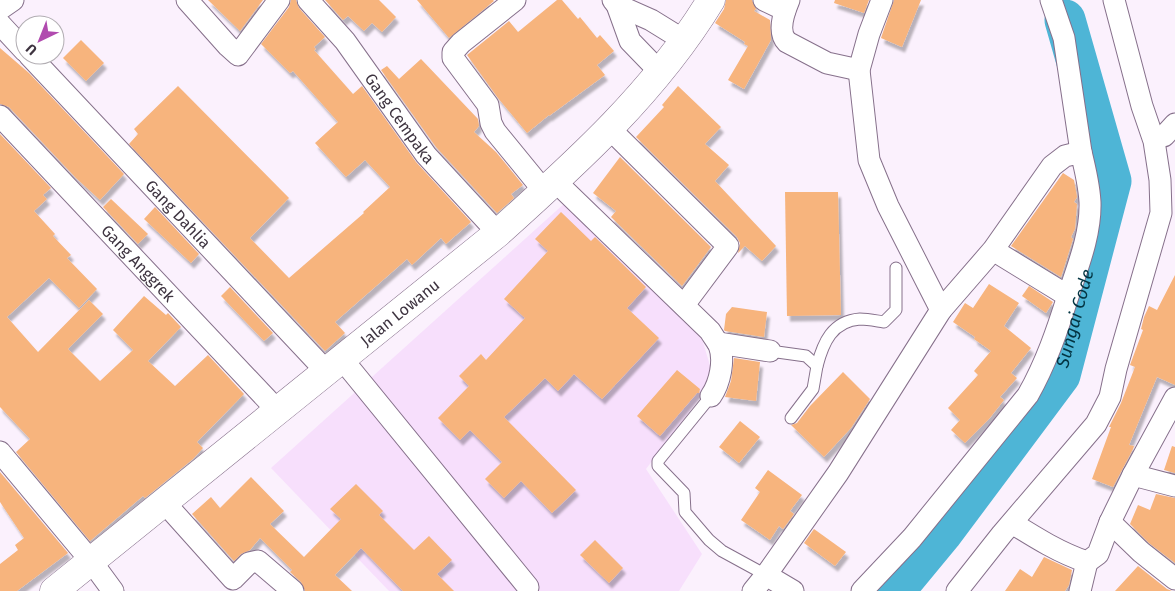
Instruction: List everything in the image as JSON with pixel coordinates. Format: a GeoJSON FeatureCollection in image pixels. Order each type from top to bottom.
{"type":"FeatureCollection","features":[{"type":"Feature","properties":{"kind":"main road","name":"Jalan Lowanu"},"geometry":{"type":"LineString","coordinates":[[54,591],[498,233],[549,186],[644,92],[686,41],[711,0]]}},
{"type":"Feature","properties":{"kind":"street"},"geometry":{"type":"LineString","coordinates":[[0,9],[13,0]]}},
{"type":"Feature","properties":{"kind":"street"},"geometry":{"type":"LineString","coordinates":[[187,0],[238,55],[278,0]]}},
{"type":"Feature","properties":{"kind":"street","name":"Gang Cempaka"},"geometry":{"type":"LineString","coordinates":[[308,0],[344,41],[426,155],[498,233]]}},
{"type":"Feature","properties":{"kind":"street"},"geometry":{"type":"LineString","coordinates":[[514,0],[462,43],[453,52],[453,58],[488,105],[495,131],[549,186],[684,305],[710,331],[718,343],[721,360],[716,389],[711,396]]}},
{"type":"Feature","properties":{"kind":"street"},"geometry":{"type":"LineString","coordinates":[[764,0],[787,5],[782,32],[783,39],[791,46],[827,63],[859,70]]}},
{"type":"Feature","properties":{"kind":"street"},"geometry":{"type":"LineString","coordinates":[[882,0],[869,34],[859,70],[869,160],[888,206],[941,310]]}},
{"type":"Feature","properties":{"kind":"street"},"geometry":{"type":"LineString","coordinates":[[862,591],[912,538],[1028,395],[1054,342],[1081,258],[1088,223],[1089,192],[1064,38],[1051,0]]}},
{"type":"Feature","properties":{"kind":"street"},"geometry":{"type":"LineString","coordinates":[[958,591],[1012,523],[1096,424],[1110,397],[1116,369],[1161,213],[1160,180],[1154,141],[1142,106],[1114,0]]}},
{"type":"Feature","properties":{"kind":"street"},"geometry":{"type":"LineString","coordinates":[[615,2],[651,20],[686,41]]}},
{"type":"Feature","properties":{"kind":"street"},"geometry":{"type":"LineString","coordinates":[[615,2],[630,40],[660,72]]}},
{"type":"Feature","properties":{"kind":"street"},"geometry":{"type":"LineString","coordinates":[[0,24],[15,40]]}},
{"type":"Feature","properties":{"kind":"street","name":"Gang Dahlia"},"geometry":{"type":"LineString","coordinates":[[39,65],[334,365],[528,587]]}},
{"type":"Feature","properties":{"kind":"street","name":"Gang Anggrek"},"geometry":{"type":"LineString","coordinates":[[0,116],[277,410]]}},
{"type":"Feature","properties":{"kind":"street"},"geometry":{"type":"LineString","coordinates":[[609,128],[728,246],[684,305]]}},
{"type":"Feature","properties":{"kind":"street"},"geometry":{"type":"LineString","coordinates":[[793,591],[760,583],[838,473],[941,310],[993,250],[1052,166],[1065,156],[1081,152]]}},
{"type":"Feature","properties":{"kind":"street"},"geometry":{"type":"LineString","coordinates":[[993,250],[1068,296]]}},
{"type":"Feature","properties":{"kind":"street"},"geometry":{"type":"LineString","coordinates":[[718,343],[764,350]]}},
{"type":"Feature","properties":{"kind":"street"},"geometry":{"type":"LineString","coordinates":[[1080,591],[1087,562],[1098,554],[1110,522],[1133,475],[1173,404]]}},
{"type":"Feature","properties":{"kind":"street"},"geometry":{"type":"LineString","coordinates":[[0,452],[91,561],[113,591]]}},
{"type":"Feature","properties":{"kind":"street"},"geometry":{"type":"LineString","coordinates":[[1133,475],[1175,486]]}},
{"type":"Feature","properties":{"kind":"street"},"geometry":{"type":"LineString","coordinates":[[164,502],[231,585],[249,562],[258,561],[293,591]]}},
{"type":"Feature","properties":{"kind":"street"},"geometry":{"type":"LineString","coordinates":[[1110,522],[1141,552],[1175,579]]}},
{"type":"Feature","properties":{"kind":"street"},"geometry":{"type":"LineString","coordinates":[[1012,523],[1050,546],[1087,562]]}},
{"type":"Feature","properties":{"kind":"lane"},"geometry":{"type":"LineString","coordinates":[[791,418],[813,389],[822,345],[841,324],[860,319],[884,322],[896,310],[896,268]]}},
{"type":"Feature","properties":{"kind":"lane"},"geometry":{"type":"LineString","coordinates":[[764,350],[806,356],[817,366]]}},
{"type":"Feature","properties":{"kind":"lane"},"geometry":{"type":"LineString","coordinates":[[711,396],[658,461],[658,466],[684,493],[685,512],[709,540],[760,583]]}},
{"type":"Feature","properties":{"kind":"shaded area"},"geometry":{"type":"Polygon","coordinates":[[[566,202],[700,332],[714,379],[646,469],[702,554],[679,591],[389,591],[271,468],[566,202]]]}},
{"type":"Feature","properties":{"kind":"building"},"geometry":{"type":"Polygon","coordinates":[[[208,0],[263,0],[240,31],[208,0]]]}},
{"type":"Feature","properties":{"kind":"building"},"geometry":{"type":"Polygon","coordinates":[[[291,0],[296,0],[299,8],[325,37],[314,47],[316,49],[314,50],[353,94],[362,86],[416,162],[471,222],[446,244],[441,238],[412,265],[407,259],[335,322],[345,333],[325,351],[129,144],[138,134],[134,129],[178,86],[289,198],[250,238],[289,278],[364,213],[390,187],[365,160],[346,177],[315,143],[338,122],[293,71],[290,73],[261,44],[289,7],[291,0]]]}},
{"type":"Feature","properties":{"kind":"building"},"geometry":{"type":"Polygon","coordinates":[[[325,0],[379,0],[396,17],[382,32],[372,23],[364,31],[348,16],[343,20],[325,0]]]}},
{"type":"Feature","properties":{"kind":"building"},"geometry":{"type":"Polygon","coordinates":[[[417,0],[493,0],[494,1],[449,38],[417,0]]]}},
{"type":"Feature","properties":{"kind":"building"},"geometry":{"type":"Polygon","coordinates":[[[557,0],[562,0],[578,19],[580,17],[597,38],[600,35],[614,51],[597,65],[605,75],[527,133],[498,98],[467,55],[509,21],[518,32],[557,0]]]}},
{"type":"Feature","properties":{"kind":"building"},"geometry":{"type":"Polygon","coordinates":[[[726,0],[752,0],[756,9],[754,11],[770,20],[771,40],[744,89],[728,80],[748,46],[744,44],[745,42],[715,23],[724,9],[726,0]]]}},
{"type":"Feature","properties":{"kind":"building"},"geometry":{"type":"Polygon","coordinates":[[[835,0],[869,0],[864,13],[834,3],[835,0]]]}},
{"type":"Feature","properties":{"kind":"building"},"geometry":{"type":"Polygon","coordinates":[[[894,0],[921,0],[902,47],[881,38],[894,0]]]}},
{"type":"Feature","properties":{"kind":"building"},"geometry":{"type":"Polygon","coordinates":[[[81,40],[104,63],[86,81],[65,60],[65,56],[81,40]]]}},
{"type":"Feature","properties":{"kind":"building"},"geometry":{"type":"Polygon","coordinates":[[[0,48],[15,61],[15,65],[20,65],[29,73],[124,174],[100,200],[76,178],[9,107],[0,104],[0,48]]]}},
{"type":"Feature","properties":{"kind":"building"},"geometry":{"type":"Polygon","coordinates":[[[421,59],[478,119],[479,126],[474,132],[496,152],[523,185],[511,194],[514,198],[497,213],[436,147],[381,70],[387,66],[399,79],[421,59]]]}},
{"type":"Feature","properties":{"kind":"building"},"geometry":{"type":"Polygon","coordinates":[[[678,86],[721,127],[705,144],[729,165],[715,181],[776,246],[762,261],[745,246],[738,253],[740,243],[737,237],[636,137],[664,107],[662,105],[678,86]]]}},
{"type":"Feature","properties":{"kind":"building"},"geometry":{"type":"Polygon","coordinates":[[[0,134],[51,188],[43,195],[47,199],[34,211],[55,234],[53,236],[71,255],[67,258],[97,289],[79,308],[49,278],[7,317],[38,352],[89,300],[103,314],[68,349],[100,381],[133,350],[113,330],[144,296],[166,315],[168,313],[181,327],[148,361],[175,386],[208,355],[244,394],[197,442],[203,448],[193,459],[145,498],[143,496],[90,541],[16,452],[30,439],[0,407],[0,134]]]}},
{"type":"Feature","properties":{"kind":"building"},"geometry":{"type":"Polygon","coordinates":[[[620,157],[711,247],[682,286],[611,217],[616,211],[593,193],[620,157]]]}},
{"type":"Feature","properties":{"kind":"building"},"geometry":{"type":"Polygon","coordinates":[[[1063,173],[1074,180],[1077,197],[1074,202],[1077,204],[1075,229],[1071,237],[1073,239],[1061,277],[1011,246],[1063,173]]]}},
{"type":"Feature","properties":{"kind":"building"},"geometry":{"type":"Polygon","coordinates":[[[785,192],[838,192],[841,315],[787,316],[785,192]]]}},
{"type":"Feature","properties":{"kind":"building"},"geometry":{"type":"Polygon","coordinates":[[[111,199],[148,234],[138,244],[103,207],[111,199]]]}},
{"type":"Feature","properties":{"kind":"building"},"geometry":{"type":"Polygon","coordinates":[[[155,207],[199,254],[191,263],[144,219],[155,207]]]}},
{"type":"Feature","properties":{"kind":"building"},"geometry":{"type":"Polygon","coordinates":[[[561,212],[591,241],[595,237],[646,287],[627,308],[659,338],[602,399],[574,374],[558,391],[545,378],[504,417],[576,490],[552,513],[521,481],[504,498],[485,479],[502,462],[470,430],[460,440],[438,418],[469,386],[459,376],[481,354],[486,360],[525,318],[504,299],[548,251],[535,239],[561,212]]]}},
{"type":"Feature","properties":{"kind":"building"},"geometry":{"type":"Polygon","coordinates":[[[1175,275],[1175,385],[1157,377],[1129,445],[1134,446],[1133,449],[1113,487],[1092,479],[1111,427],[1109,427],[1135,367],[1130,365],[1143,330],[1141,329],[1144,317],[1149,306],[1157,310],[1175,275]]]}},
{"type":"Feature","properties":{"kind":"building"},"geometry":{"type":"Polygon","coordinates":[[[989,284],[1019,303],[1004,326],[1031,348],[1011,373],[1017,378],[1000,397],[1004,400],[989,419],[965,443],[951,430],[960,420],[948,408],[978,375],[974,371],[991,351],[953,322],[965,303],[973,308],[989,284]]]}},
{"type":"Feature","properties":{"kind":"building"},"geometry":{"type":"Polygon","coordinates":[[[1029,286],[1053,302],[1046,313],[1022,296],[1029,286]]]}},
{"type":"Feature","properties":{"kind":"building"},"geometry":{"type":"Polygon","coordinates":[[[230,287],[273,333],[264,341],[221,296],[230,287]]]}},
{"type":"Feature","properties":{"kind":"building"},"geometry":{"type":"Polygon","coordinates":[[[732,307],[767,312],[764,337],[725,331],[726,314],[732,307]]]}},
{"type":"Feature","properties":{"kind":"building"},"geometry":{"type":"Polygon","coordinates":[[[734,358],[760,362],[756,401],[725,397],[731,381],[734,358]]]}},
{"type":"Feature","properties":{"kind":"building"},"geometry":{"type":"Polygon","coordinates":[[[677,370],[700,389],[699,393],[660,436],[637,416],[677,370]]]}},
{"type":"Feature","properties":{"kind":"building"},"geometry":{"type":"Polygon","coordinates":[[[843,372],[870,399],[851,428],[824,457],[791,425],[797,423],[810,406],[843,372]]]}},
{"type":"Feature","properties":{"kind":"building"},"geometry":{"type":"Polygon","coordinates":[[[740,421],[760,437],[739,463],[719,447],[740,421]]]}},
{"type":"Feature","properties":{"kind":"building"},"geometry":{"type":"Polygon","coordinates":[[[1172,446],[1175,447],[1175,473],[1164,470],[1172,446]]]}},
{"type":"Feature","properties":{"kind":"building"},"geometry":{"type":"Polygon","coordinates":[[[768,470],[802,495],[790,511],[794,514],[783,529],[779,526],[770,540],[741,520],[760,492],[755,488],[768,470]]]}},
{"type":"Feature","properties":{"kind":"building"},"geometry":{"type":"Polygon","coordinates":[[[0,472],[68,553],[17,591],[0,591],[0,564],[18,550],[15,545],[24,538],[0,502],[0,472]]]}},
{"type":"Feature","properties":{"kind":"building"},"geometry":{"type":"Polygon","coordinates":[[[251,477],[284,511],[270,524],[304,557],[341,519],[330,509],[356,484],[383,511],[379,515],[414,550],[429,536],[452,560],[437,574],[454,591],[403,591],[361,548],[335,575],[352,591],[305,591],[301,582],[290,572],[292,570],[260,538],[250,550],[241,554],[234,561],[192,514],[211,497],[220,508],[251,477]]]}},
{"type":"Feature","properties":{"kind":"building"},"geometry":{"type":"Polygon","coordinates":[[[1156,494],[1175,498],[1175,563],[1149,543],[1130,524],[1138,505],[1150,510],[1156,494]]]}},
{"type":"Feature","properties":{"kind":"building"},"geometry":{"type":"Polygon","coordinates":[[[814,529],[846,552],[835,566],[804,543],[814,529]]]}},
{"type":"Feature","properties":{"kind":"building"},"geometry":{"type":"Polygon","coordinates":[[[595,540],[623,568],[609,583],[580,555],[595,540]]]}},
{"type":"Feature","properties":{"kind":"building"},"geometry":{"type":"Polygon","coordinates":[[[1044,557],[1072,570],[1069,585],[1065,591],[1005,591],[1020,569],[1032,577],[1044,557]]]}},
{"type":"Feature","properties":{"kind":"building"},"geometry":{"type":"Polygon","coordinates":[[[1138,566],[1167,589],[1172,591],[1115,591],[1138,566]]]}},
{"type":"Feature","properties":{"kind":"waterway","name":"Sungai Code"},"geometry":{"type":"LineString","coordinates":[[894,591],[942,533],[1060,375],[1111,181],[1065,20]]}}]}
